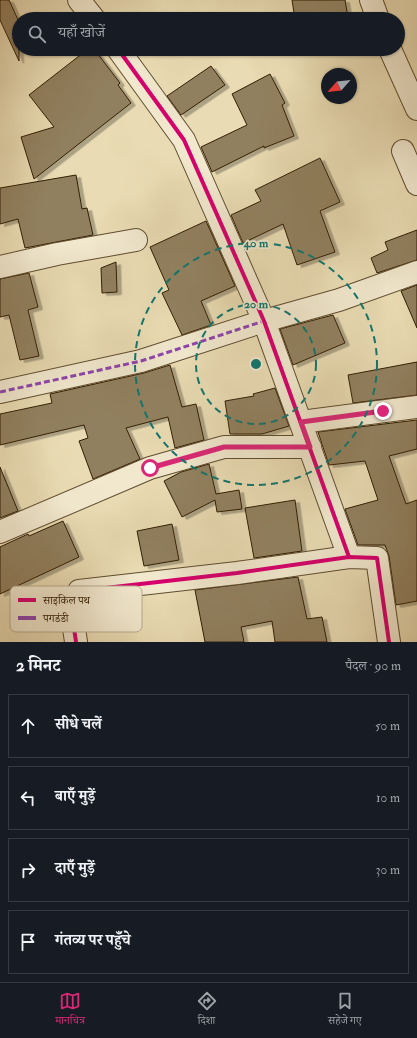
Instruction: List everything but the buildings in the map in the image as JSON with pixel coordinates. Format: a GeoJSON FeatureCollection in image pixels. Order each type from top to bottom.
{"type":"FeatureCollection","features":[{"type":"Feature","properties":{"kind":"street"},"geometry":{"type":"LineString","coordinates":[[79,0],[88,12]]}},
{"type":"Feature","properties":{"kind":"street"},"geometry":{"type":"LineString","coordinates":[[371,0],[375,12]]}},
{"type":"Feature","properties":{"kind":"street"},"geometry":{"type":"LineString","coordinates":[[123,56],[184,140],[264,321],[349,557]]}},
{"type":"Feature","properties":{"kind":"street"},"geometry":{"type":"LineString","coordinates":[[393,56],[417,109]]}},
{"type":"Feature","properties":{"kind":"street"},"geometry":{"type":"LineString","coordinates":[[417,154],[403,151],[417,184]]}},
{"type":"Feature","properties":{"kind":"street"},"geometry":{"type":"LineString","coordinates":[[0,267],[57,254],[136,240]]}},
{"type":"Feature","properties":{"kind":"street"},"geometry":{"type":"LineString","coordinates":[[0,392],[140,360],[264,321],[339,300],[417,272]]}},
{"type":"Feature","properties":{"kind":"street"},"geometry":{"type":"LineString","coordinates":[[301,422],[417,407]]}},
{"type":"Feature","properties":{"kind":"street"},"geometry":{"type":"LineString","coordinates":[[0,532],[150,468],[224,447],[310,447]]}},
{"type":"Feature","properties":{"kind":"street"},"geometry":{"type":"LineString","coordinates":[[123,586],[237,573],[349,557],[377,558],[389,642]]}},
{"type":"Feature","properties":{"kind":"street"},"geometry":{"type":"LineString","coordinates":[[75,632],[76,642]]}},
{"type":"Feature","properties":{"kind":"marked path"},"geometry":{"type":"LineString","coordinates":[[0,392],[141,361],[264,321]]}},
{"type":"Feature","properties":{"kind":"cycle path"},"geometry":{"type":"LineString","coordinates":[[123,56],[184,140],[264,321],[349,557]]}},
{"type":"Feature","properties":{"kind":"cycle path"},"geometry":{"type":"LineString","coordinates":[[123,586],[237,573],[349,557],[377,558],[389,642]]}},
{"type":"Feature","properties":{"kind":"cycle path"},"geometry":{"type":"LineString","coordinates":[[74,632],[76,642]]}},
{"type":"Feature","properties":{"kind":"route"},"geometry":{"type":"LineString","coordinates":[[150,468],[224,447],[310,447],[301,422],[383,411]]}}]}
